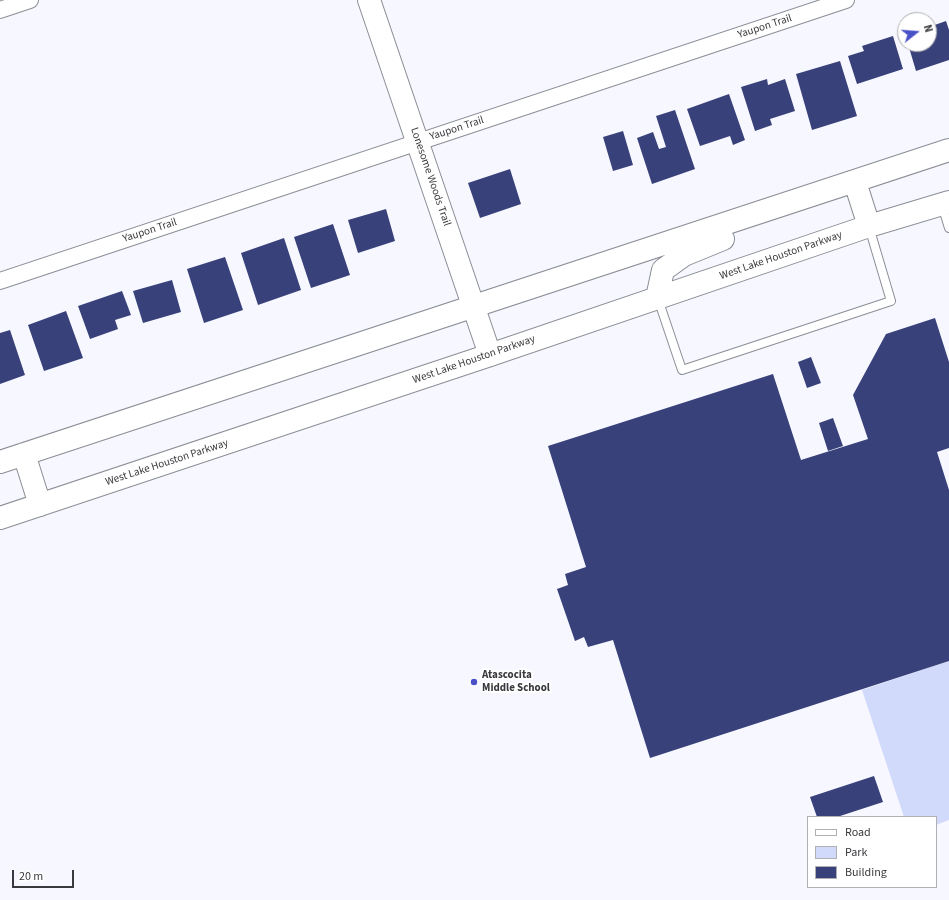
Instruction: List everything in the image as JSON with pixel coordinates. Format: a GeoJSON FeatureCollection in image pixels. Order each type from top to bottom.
{"type":"FeatureCollection","features":[{"type":"Feature","properties":{"kind":"main road","name":"Lonesome Woods Trail"},"geometry":{"type":"LineString","coordinates":[[369,0],[490,355]]}},
{"type":"Feature","properties":{"kind":"main road"},"geometry":{"type":"LineString","coordinates":[[0,462],[949,150]]}},
{"type":"Feature","properties":{"kind":"main road"},"geometry":{"type":"LineString","coordinates":[[855,182],[869,226]]}},
{"type":"Feature","properties":{"kind":"main road","name":"West Lake Houston Parkway"},"geometry":{"type":"LineString","coordinates":[[0,518],[490,355],[869,226],[945,203]]}},
{"type":"Feature","properties":{"kind":"main road"},"geometry":{"type":"LineString","coordinates":[[657,298],[663,270],[668,266],[684,255],[715,242],[776,222],[788,204]]}},
{"type":"Feature","properties":{"kind":"main road"},"geometry":{"type":"LineString","coordinates":[[24,454],[40,505]]}},
{"type":"Feature","properties":{"kind":"street"},"geometry":{"type":"LineString","coordinates":[[0,10],[30,0]]}},
{"type":"Feature","properties":{"kind":"street","name":"Yaupon Trail"},"geometry":{"type":"LineString","coordinates":[[0,281],[846,0]]}},
{"type":"Feature","properties":{"kind":"lane"},"geometry":{"type":"LineString","coordinates":[[945,203],[949,228]]}},
{"type":"Feature","properties":{"kind":"lane"},"geometry":{"type":"LineString","coordinates":[[657,298],[682,370],[891,301],[869,226]]}},
{"type":"Feature","properties":{"kind":"green space"},"geometry":{"type":"Polygon","coordinates":[[[949,661],[949,820],[937,825],[937,816],[904,816],[862,690],[949,661]]]}},
{"type":"Feature","properties":{"kind":"building"},"geometry":{"type":"Polygon","coordinates":[[[946,21],[949,30],[949,60],[916,71],[910,52],[937,52],[937,24],[946,21]]]}},
{"type":"Feature","properties":{"kind":"building"},"geometry":{"type":"Polygon","coordinates":[[[893,36],[903,69],[857,84],[848,56],[864,51],[862,46],[893,36]]]}},
{"type":"Feature","properties":{"kind":"building"},"geometry":{"type":"Polygon","coordinates":[[[840,61],[857,116],[812,130],[796,74],[840,61]]]}},
{"type":"Feature","properties":{"kind":"building"},"geometry":{"type":"Polygon","coordinates":[[[767,79],[768,85],[785,79],[795,111],[770,119],[772,125],[755,131],[741,87],[767,79]]]}},
{"type":"Feature","properties":{"kind":"building"},"geometry":{"type":"Polygon","coordinates":[[[729,94],[745,140],[733,145],[730,136],[700,146],[687,109],[729,94]]]}},
{"type":"Feature","properties":{"kind":"building"},"geometry":{"type":"Polygon","coordinates":[[[675,110],[695,169],[652,184],[637,138],[653,132],[659,149],[666,147],[656,116],[675,110]]]}},
{"type":"Feature","properties":{"kind":"building"},"geometry":{"type":"Polygon","coordinates":[[[623,131],[633,165],[613,171],[603,137],[623,131]]]}},
{"type":"Feature","properties":{"kind":"building"},"geometry":{"type":"Polygon","coordinates":[[[510,169],[521,204],[480,218],[468,183],[510,169]]]}},
{"type":"Feature","properties":{"kind":"building"},"geometry":{"type":"Polygon","coordinates":[[[386,209],[395,241],[358,253],[348,220],[386,209]]]}},
{"type":"Feature","properties":{"kind":"building"},"geometry":{"type":"Polygon","coordinates":[[[333,224],[350,275],[311,288],[294,237],[333,224]]]}},
{"type":"Feature","properties":{"kind":"building"},"geometry":{"type":"Polygon","coordinates":[[[284,238],[301,290],[258,305],[241,253],[284,238]]]}},
{"type":"Feature","properties":{"kind":"building"},"geometry":{"type":"Polygon","coordinates":[[[225,257],[243,310],[204,323],[187,269],[225,257]]]}},
{"type":"Feature","properties":{"kind":"building"},"geometry":{"type":"Polygon","coordinates":[[[172,280],[181,312],[143,323],[133,291],[172,280]]]}},
{"type":"Feature","properties":{"kind":"building"},"geometry":{"type":"Polygon","coordinates":[[[122,291],[131,315],[115,320],[118,329],[90,339],[78,306],[122,291]]]}},
{"type":"Feature","properties":{"kind":"building"},"geometry":{"type":"Polygon","coordinates":[[[66,311],[83,358],[44,371],[28,325],[66,311]]]}},
{"type":"Feature","properties":{"kind":"building"},"geometry":{"type":"Polygon","coordinates":[[[935,318],[949,362],[949,448],[937,452],[949,490],[949,661],[650,758],[613,640],[588,647],[584,637],[575,641],[557,589],[568,585],[565,574],[586,567],[548,446],[773,374],[801,460],[868,439],[853,395],[886,334],[935,318]]]}},
{"type":"Feature","properties":{"kind":"building"},"geometry":{"type":"Polygon","coordinates":[[[10,330],[25,375],[0,384],[0,333],[10,330]]]}},
{"type":"Feature","properties":{"kind":"building"},"geometry":{"type":"Polygon","coordinates":[[[811,357],[821,383],[807,388],[798,362],[811,357]]]}},
{"type":"Feature","properties":{"kind":"building"},"geometry":{"type":"Polygon","coordinates":[[[833,418],[843,446],[828,451],[819,423],[833,418]]]}},
{"type":"Feature","properties":{"kind":"building"},"geometry":{"type":"Polygon","coordinates":[[[874,776],[883,802],[840,816],[817,816],[810,797],[874,776]]]}},
{"type":"Feature","properties":{"kind":"place","name":"Atascocita Middle School"},"geometry":{"type":"Point","coordinates":[474,682]}}]}
